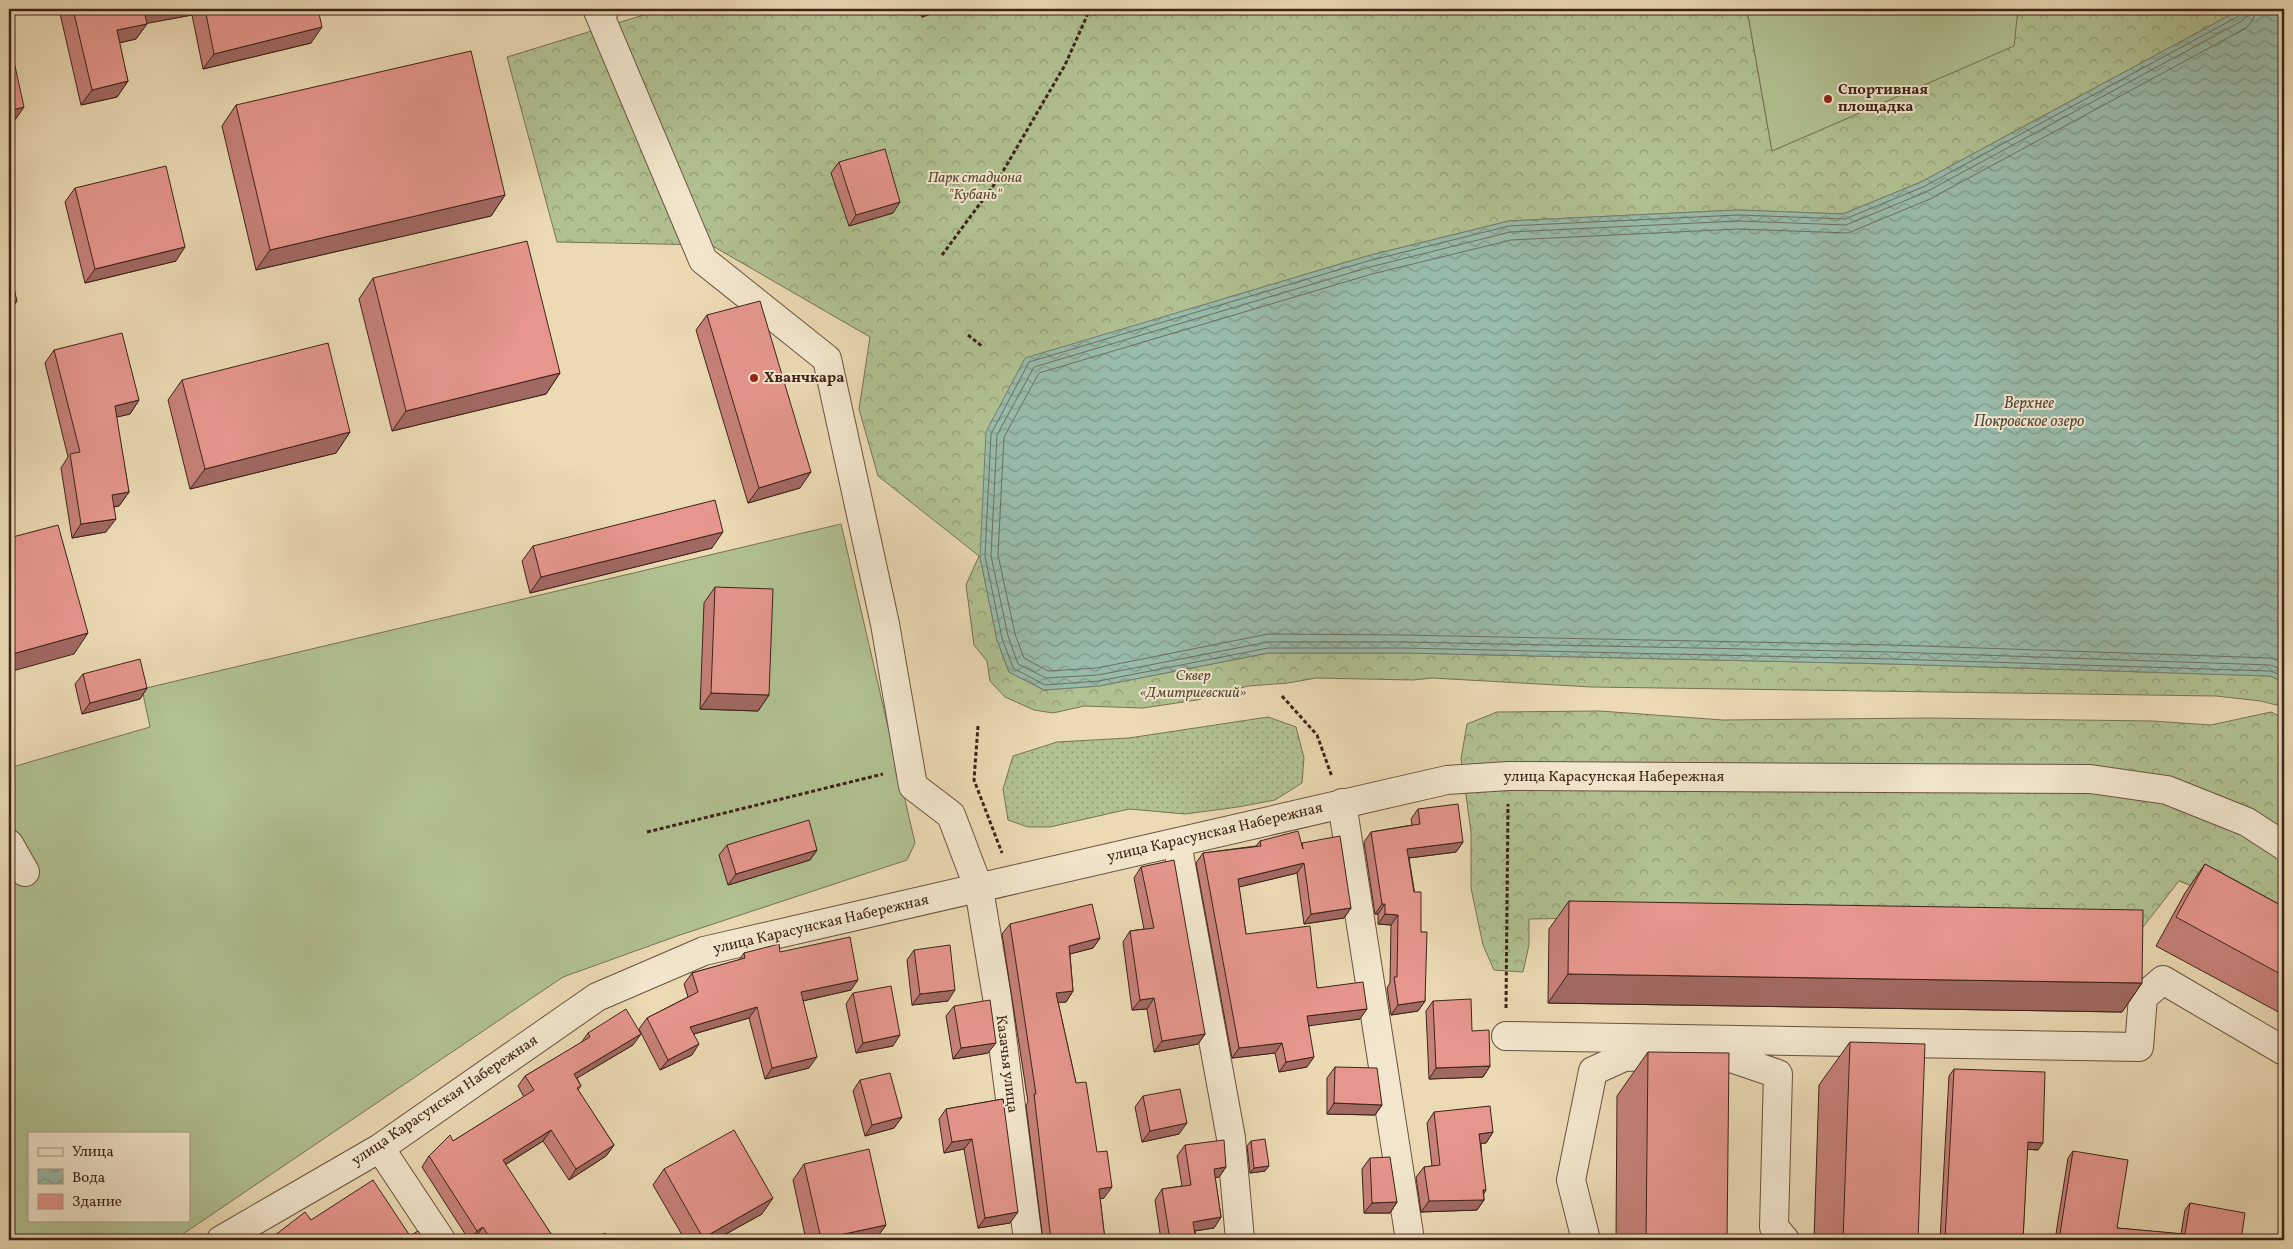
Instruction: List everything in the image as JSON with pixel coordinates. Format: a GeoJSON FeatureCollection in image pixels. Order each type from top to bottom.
{"type":"FeatureCollection","features":[{"type":"Feature","properties":{"kind":"street","name":"Казачья улица"},"geometry":{"type":"LineString","coordinates":[[604,9],[598,11],[703,260],[827,359],[885,624],[913,786],[951,815],[979,889],[998,997],[1028,1240]]}},
{"type":"Feature","properties":{"kind":"street","name":"улица Карасунская Набережная"},"geometry":{"type":"LineString","coordinates":[[221,1240],[380,1148],[597,997],[704,951],[1447,780],[1508,776],[2090,779],[2167,790],[2247,822],[2284,846]]}},
{"type":"Feature","properties":{"kind":"street"},"geometry":{"type":"LineString","coordinates":[[1342,803],[1410,1240]]}},
{"type":"Feature","properties":{"kind":"street"},"geometry":{"type":"LineString","coordinates":[[1177,843],[1231,1138],[1240,1240]]}},
{"type":"Feature","properties":{"kind":"street"},"geometry":{"type":"LineString","coordinates":[[9,844],[26,872]]}},
{"type":"Feature","properties":{"kind":"street"},"geometry":{"type":"LineString","coordinates":[[1506,1036],[2139,1047],[2143,997],[2163,980],[2284,1051]]}},
{"type":"Feature","properties":{"kind":"street"},"geometry":{"type":"LineString","coordinates":[[1586,1240],[1572,1180],[1593,1070],[1624,1057],[1725,1056],[1778,1074],[1774,1227],[1785,1240]]}},
{"type":"Feature","properties":{"kind":"street"},"geometry":{"type":"LineString","coordinates":[[380,1148],[441,1240]]}},
{"type":"Feature","properties":{"kind":"path"},"geometry":{"type":"LineString","coordinates":[[942,255],[999,178],[1065,64],[1090,9]]}},
{"type":"Feature","properties":{"kind":"path"},"geometry":{"type":"LineString","coordinates":[[968,335],[983,347]]}},
{"type":"Feature","properties":{"kind":"path"},"geometry":{"type":"LineString","coordinates":[[1282,696],[1318,735],[1342,803]]}},
{"type":"Feature","properties":{"kind":"path"},"geometry":{"type":"LineString","coordinates":[[978,726],[974,780],[1012,880]]}},
{"type":"Feature","properties":{"kind":"path"},"geometry":{"type":"LineString","coordinates":[[648,832],[910,767]]}},
{"type":"Feature","properties":{"kind":"path"},"geometry":{"type":"LineString","coordinates":[[1506,1036],[1508,776]]}},
{"type":"Feature","properties":{"kind":"green space","name":"Парк стадиона \"Кубань\""},"geometry":{"type":"Polygon","coordinates":[[[663,9],[919,9],[922,17],[945,9],[1747,9],[1772,151],[2013,46],[2018,9],[2241,9],[1921,182],[1843,214],[1738,210],[1509,221],[1367,256],[1180,312],[980,557],[997,640],[1009,672],[1044,690],[1099,686],[1268,653],[1403,653],[1892,664],[2270,676],[2284,682],[2284,707],[2261,701],[2216,696],[1592,687],[1432,678],[1413,680],[1316,678],[1288,683],[1248,686],[1197,700],[1143,708],[1084,706],[1053,713],[1034,710],[1005,697],[990,681],[987,661],[974,645],[966,585],[979,556],[878,476],[859,409],[870,337],[711,245],[557,242],[507,57],[663,9]]]}},
{"type":"Feature","properties":{"kind":"green space","name":"Спортивная площадка"},"geometry":{"type":"Polygon","coordinates":[[[1747,9],[2018,9],[2014,46],[1772,151],[1747,9]]]}},
{"type":"Feature","properties":{"kind":"green space"},"geometry":{"type":"Polygon","coordinates":[[[841,524],[915,843],[907,860],[677,936],[563,977],[174,1240],[9,1240],[9,768],[150,727],[142,689],[841,524]]]}},
{"type":"Feature","properties":{"kind":"green space"},"geometry":{"type":"Polygon","coordinates":[[[1600,711],[1723,720],[1929,718],[2152,721],[2211,725],[2271,712],[2284,718],[2284,933],[2233,902],[2179,881],[2143,927],[2124,924],[1643,917],[1529,919],[1529,945],[1523,972],[1494,970],[1483,945],[1471,888],[1471,832],[1461,759],[1467,724],[1497,712],[1600,711]]]}},
{"type":"Feature","properties":{"kind":"green space"},"geometry":{"type":"Polygon","coordinates":[[[1268,717],[1296,727],[1304,758],[1302,783],[1275,800],[1185,814],[1129,809],[1050,827],[1028,827],[1008,820],[1003,789],[1013,756],[1057,742],[1129,738],[1268,717]]]}},
{"type":"Feature","properties":{"kind":"water","name":"Верхнее Покровское озеро"},"geometry":{"type":"Polygon","coordinates":[[[2241,9],[2284,9],[2284,682],[2270,676],[1892,664],[1403,653],[1268,653],[1099,686],[1044,690],[1009,672],[997,640],[980,557],[986,432],[1025,358],[1367,256],[1509,221],[1738,210],[1843,214],[1921,182],[2241,9]]]}},
{"type":"Feature","properties":{"kind":"building"},"geometry":{"type":"Polygon","coordinates":[[[73,9],[151,9],[144,10],[147,24],[117,30],[128,81],[92,90],[73,9]]]}},
{"type":"Feature","properties":{"kind":"building"},"geometry":{"type":"Polygon","coordinates":[[[205,9],[318,9],[322,27],[214,54],[205,9]]]}},
{"type":"Feature","properties":{"kind":"building"},"geometry":{"type":"Polygon","coordinates":[[[9,39],[24,107],[9,111],[9,39]]]}},
{"type":"Feature","properties":{"kind":"building"},"geometry":{"type":"Polygon","coordinates":[[[471,51],[505,195],[270,250],[236,105],[471,51]]]}},
{"type":"Feature","properties":{"kind":"building"},"geometry":{"type":"Polygon","coordinates":[[[885,149],[900,202],[856,215],[839,162],[885,149]]]}},
{"type":"Feature","properties":{"kind":"building"},"geometry":{"type":"Polygon","coordinates":[[[166,166],[185,247],[95,269],[75,188],[166,166]]]}},
{"type":"Feature","properties":{"kind":"building"},"geometry":{"type":"Polygon","coordinates":[[[527,241],[560,373],[406,411],[373,278],[527,241]]]}},
{"type":"Feature","properties":{"kind":"building"},"geometry":{"type":"Polygon","coordinates":[[[9,268],[17,301],[9,303],[9,268]]]}},
{"type":"Feature","properties":{"kind":"building"},"geometry":{"type":"Polygon","coordinates":[[[760,301],[811,472],[759,488],[707,315],[760,301]]]}},
{"type":"Feature","properties":{"kind":"building"},"geometry":{"type":"Polygon","coordinates":[[[122,333],[139,400],[115,406],[129,492],[112,495],[116,519],[81,524],[70,454],[80,452],[54,350],[122,333]]]}},
{"type":"Feature","properties":{"kind":"building"},"geometry":{"type":"Polygon","coordinates":[[[328,343],[350,432],[205,469],[182,380],[328,343]]]}},
{"type":"Feature","properties":{"kind":"building"},"geometry":{"type":"Polygon","coordinates":[[[715,500],[723,532],[541,577],[533,546],[715,500]]]}},
{"type":"Feature","properties":{"kind":"building"},"geometry":{"type":"Polygon","coordinates":[[[58,525],[88,633],[9,655],[9,538],[58,525]]]}},
{"type":"Feature","properties":{"kind":"building"},"geometry":{"type":"Polygon","coordinates":[[[715,587],[773,589],[769,695],[711,693],[715,587]]]}},
{"type":"Feature","properties":{"kind":"building"},"geometry":{"type":"Polygon","coordinates":[[[140,659],[147,688],[90,703],[83,674],[140,659]]]}},
{"type":"Feature","properties":{"kind":"building"},"geometry":{"type":"Polygon","coordinates":[[[1458,804],[1463,842],[1407,849],[1414,892],[1421,892],[1421,932],[1427,932],[1425,1001],[1398,1005],[1394,977],[1397,977],[1398,915],[1385,914],[1385,904],[1382,904],[1371,832],[1420,824],[1418,809],[1458,804]]]}},
{"type":"Feature","properties":{"kind":"building"},"geometry":{"type":"Polygon","coordinates":[[[809,820],[817,850],[736,874],[727,845],[809,820]]]}},
{"type":"Feature","properties":{"kind":"building"},"geometry":{"type":"Polygon","coordinates":[[[1298,831],[1303,849],[1302,843],[1340,836],[1351,908],[1311,914],[1304,863],[1238,879],[1246,934],[1310,926],[1317,988],[1363,982],[1367,1009],[1307,1016],[1314,1057],[1286,1062],[1282,1043],[1239,1048],[1203,853],[1261,846],[1260,841],[1298,831]]]}},
{"type":"Feature","properties":{"kind":"building"},"geometry":{"type":"Polygon","coordinates":[[[1174,860],[1205,1034],[1162,1041],[1154,998],[1140,1000],[1130,931],[1154,928],[1141,867],[1174,860]]]}},
{"type":"Feature","properties":{"kind":"building"},"geometry":{"type":"Polygon","coordinates":[[[2205,864],[2284,907],[2284,976],[2176,917],[2205,864]]]}},
{"type":"Feature","properties":{"kind":"building"},"geometry":{"type":"Polygon","coordinates":[[[1569,901],[2143,910],[2142,983],[1568,974],[1569,901]]]}},
{"type":"Feature","properties":{"kind":"building"},"geometry":{"type":"Polygon","coordinates":[[[1092,904],[1100,938],[1069,946],[1073,991],[1056,993],[1076,1083],[1086,1082],[1097,1152],[1107,1151],[1112,1187],[1099,1189],[1105,1240],[1051,1240],[1034,1094],[1036,1094],[1010,924],[1092,904]]]}},
{"type":"Feature","properties":{"kind":"building"},"geometry":{"type":"Polygon","coordinates":[[[850,937],[858,980],[801,992],[817,1057],[772,1068],[757,1007],[690,1027],[699,1044],[668,1060],[647,1018],[698,992],[692,973],[745,958],[744,953],[779,944],[780,952],[850,937]]]}},
{"type":"Feature","properties":{"kind":"building"},"geometry":{"type":"Polygon","coordinates":[[[950,945],[955,990],[920,994],[914,950],[950,945]]]}},
{"type":"Feature","properties":{"kind":"building"},"geometry":{"type":"Polygon","coordinates":[[[891,986],[900,1035],[863,1043],[853,993],[891,986]]]}},
{"type":"Feature","properties":{"kind":"building"},"geometry":{"type":"Polygon","coordinates":[[[1471,999],[1472,1031],[1489,1030],[1490,1066],[1436,1068],[1433,1001],[1471,999]]]}},
{"type":"Feature","properties":{"kind":"building"},"geometry":{"type":"Polygon","coordinates":[[[990,1000],[996,1043],[961,1048],[954,1006],[990,1000]]]}},
{"type":"Feature","properties":{"kind":"building"},"geometry":{"type":"Polygon","coordinates":[[[626,1009],[641,1034],[574,1074],[581,1086],[577,1088],[614,1145],[576,1169],[551,1130],[503,1160],[555,1240],[491,1240],[483,1227],[477,1231],[429,1156],[450,1135],[453,1141],[534,1090],[525,1076],[590,1037],[588,1033],[626,1009]]]}},
{"type":"Feature","properties":{"kind":"building"},"geometry":{"type":"Polygon","coordinates":[[[1850,1042],[1925,1044],[1918,1240],[1843,1240],[1850,1042]]]}},
{"type":"Feature","properties":{"kind":"building"},"geometry":{"type":"Polygon","coordinates":[[[1648,1052],[1729,1053],[1727,1240],[1646,1240],[1648,1052]]]}},
{"type":"Feature","properties":{"kind":"building"},"geometry":{"type":"Polygon","coordinates":[[[1335,1067],[1377,1068],[1382,1105],[1334,1103],[1335,1067]]]}},
{"type":"Feature","properties":{"kind":"building"},"geometry":{"type":"Polygon","coordinates":[[[1954,1069],[2045,1072],[2043,1143],[2028,1142],[2023,1240],[1945,1240],[1954,1069]]]}},
{"type":"Feature","properties":{"kind":"building"},"geometry":{"type":"Polygon","coordinates":[[[890,1073],[902,1117],[872,1125],[860,1080],[890,1073]]]}},
{"type":"Feature","properties":{"kind":"building"},"geometry":{"type":"Polygon","coordinates":[[[1180,1089],[1187,1123],[1150,1131],[1143,1096],[1180,1089]]]}},
{"type":"Feature","properties":{"kind":"building"},"geometry":{"type":"Polygon","coordinates":[[[1003,1099],[1018,1212],[985,1218],[972,1139],[952,1142],[946,1109],[1003,1099]]]}},
{"type":"Feature","properties":{"kind":"building"},"geometry":{"type":"Polygon","coordinates":[[[1490,1106],[1493,1132],[1479,1134],[1486,1190],[1483,1190],[1484,1200],[1429,1201],[1424,1167],[1440,1165],[1434,1112],[1490,1106]]]}},
{"type":"Feature","properties":{"kind":"building"},"geometry":{"type":"Polygon","coordinates":[[[734,1130],[773,1198],[703,1238],[664,1169],[734,1130]]]}},
{"type":"Feature","properties":{"kind":"building"},"geometry":{"type":"Polygon","coordinates":[[[1265,1139],[1269,1166],[1254,1168],[1251,1141],[1265,1139]]]}},
{"type":"Feature","properties":{"kind":"building"},"geometry":{"type":"Polygon","coordinates":[[[1224,1140],[1226,1167],[1214,1169],[1221,1217],[1193,1222],[1196,1240],[1170,1240],[1162,1189],[1191,1185],[1185,1145],[1224,1140]]]}},
{"type":"Feature","properties":{"kind":"building"},"geometry":{"type":"Polygon","coordinates":[[[869,1149],[886,1225],[821,1239],[804,1164],[869,1149]]]}},
{"type":"Feature","properties":{"kind":"building"},"geometry":{"type":"Polygon","coordinates":[[[2073,1151],[2128,1160],[2117,1228],[2185,1234],[2190,1203],[2245,1213],[2241,1240],[2059,1240],[2073,1151]]]}},
{"type":"Feature","properties":{"kind":"building"},"geometry":{"type":"Polygon","coordinates":[[[1390,1157],[1397,1202],[1372,1203],[1370,1158],[1390,1157]]]}},
{"type":"Feature","properties":{"kind":"building"},"geometry":{"type":"Polygon","coordinates":[[[373,1180],[410,1236],[418,1231],[425,1240],[277,1240],[274,1236],[305,1212],[311,1220],[373,1180]]]}},
{"type":"Feature","properties":{"kind":"building"},"geometry":{"type":"Polygon","coordinates":[[[605,1233],[610,1240],[594,1240],[605,1233]]]}},
{"type":"Feature","properties":{"kind":"building"},"geometry":{"type":"Polygon","coordinates":[[[1489,1236],[1489,1240],[1438,1240],[1489,1236]]]}},
{"type":"Feature","properties":{"kind":"place","name":"Спортивная площадка"},"geometry":{"type":"Point","coordinates":[1828,99]}},
{"type":"Feature","properties":{"kind":"place","name":"Хванчкара"},"geometry":{"type":"Point","coordinates":[754,378]}},
{"type":"Feature","properties":{"kind":"park label","name":"Сквер «Дмитриевский»"},"geometry":{"type":"Point","coordinates":[1193,684]}}]}
